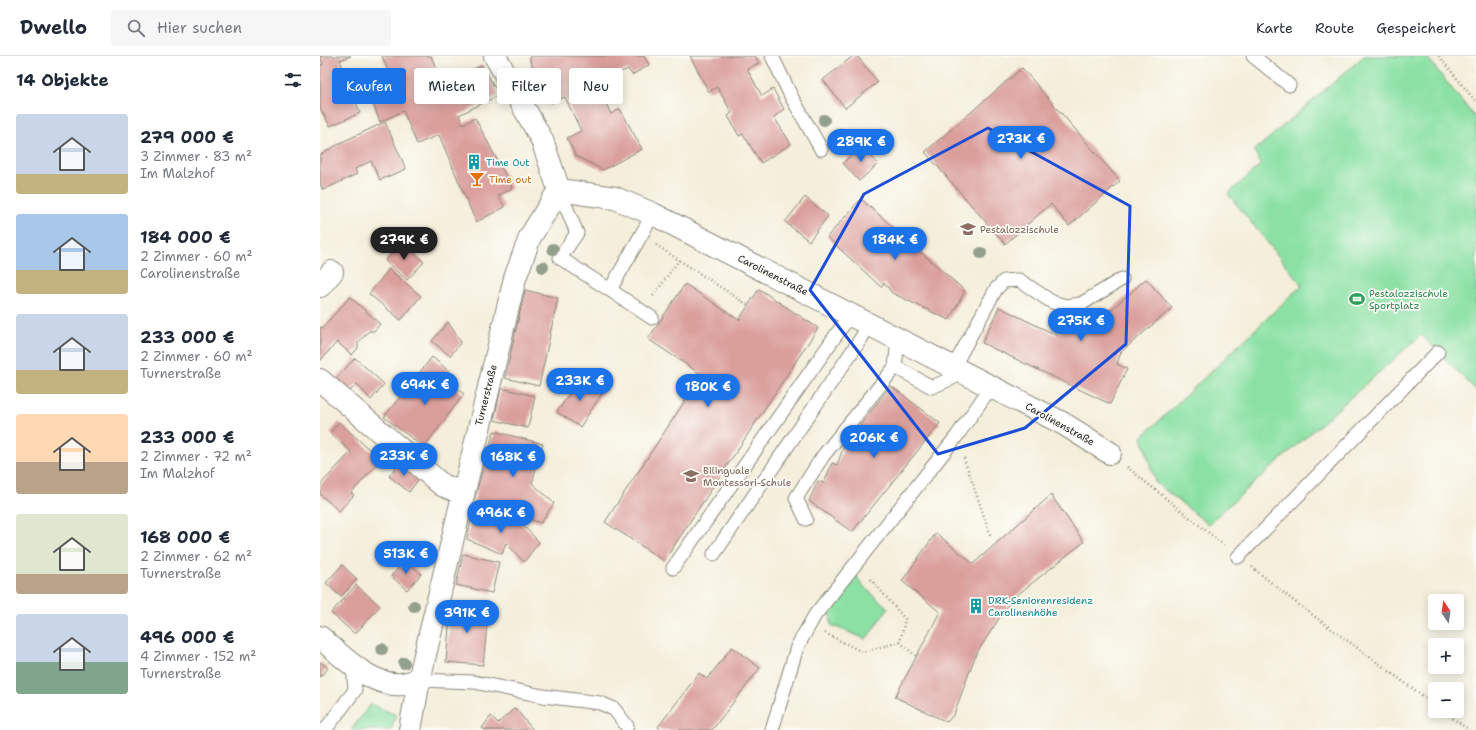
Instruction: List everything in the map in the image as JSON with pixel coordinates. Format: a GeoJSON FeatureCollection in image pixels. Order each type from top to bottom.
{"type":"FeatureCollection","features":[{"type":"Feature","properties":{"kind":"street"},"geometry":{"type":"LineString","coordinates":[[495,56],[542,140],[559,190]]}},
{"type":"Feature","properties":{"kind":"street","name":"Carolinenstraße"},"geometry":{"type":"LineString","coordinates":[[559,190],[615,198],[652,214],[1064,424],[1110,453]]}},
{"type":"Feature","properties":{"kind":"street","name":"Turnerstraße"},"geometry":{"type":"LineString","coordinates":[[410,730],[419,680],[462,493],[515,278],[530,237],[559,190]]}},
{"type":"Feature","properties":{"kind":"street"},"geometry":{"type":"LineString","coordinates":[[320,380],[442,485],[462,493]]}},
{"type":"Feature","properties":{"kind":"street"},"geometry":{"type":"LineString","coordinates":[[320,637],[353,666],[382,682],[400,684],[419,680]]}},
{"type":"Feature","properties":{"kind":"lane"},"geometry":{"type":"LineString","coordinates":[[772,56],[791,96],[821,149]]}},
{"type":"Feature","properties":{"kind":"lane"},"geometry":{"type":"LineString","coordinates":[[1253,56],[1290,85]]}},
{"type":"Feature","properties":{"kind":"lane"},"geometry":{"type":"LineString","coordinates":[[559,190],[577,233],[560,258],[647,315]]}},
{"type":"Feature","properties":{"kind":"lane"},"geometry":{"type":"LineString","coordinates":[[610,290],[652,214]]}},
{"type":"Feature","properties":{"kind":"lane"},"geometry":{"type":"LineString","coordinates":[[895,367],[932,387],[958,371],[996,289],[1004,281],[1019,280],[1052,302],[1066,306],[1081,304],[1122,280]]}},
{"type":"Feature","properties":{"kind":"lane"},"geometry":{"type":"LineString","coordinates":[[714,554],[862,337],[859,320]]}},
{"type":"Feature","properties":{"kind":"lane"},"geometry":{"type":"LineString","coordinates":[[673,568],[859,320]]}},
{"type":"Feature","properties":{"kind":"lane"},"geometry":{"type":"LineString","coordinates":[[806,519],[796,498],[823,456],[895,367],[898,340]]}},
{"type":"Feature","properties":{"kind":"lane"},"geometry":{"type":"LineString","coordinates":[[1238,557],[1438,352]]}},
{"type":"Feature","properties":{"kind":"lane"},"geometry":{"type":"LineString","coordinates":[[772,730],[797,647],[815,615],[956,436],[991,387]]}},
{"type":"Feature","properties":{"kind":"lane"},"geometry":{"type":"LineString","coordinates":[[325,730],[355,690],[353,666]]}},
{"type":"Feature","properties":{"kind":"lane"},"geometry":{"type":"LineString","coordinates":[[419,680],[474,682],[542,696],[600,703],[614,709],[627,726]]}},
{"type":"Feature","properties":{"kind":"path"},"geometry":{"type":"LineString","coordinates":[[1439,56],[1476,102]]}},
{"type":"Feature","properties":{"kind":"path"},"geometry":{"type":"LineString","coordinates":[[641,235],[748,305]]}},
{"type":"Feature","properties":{"kind":"path"},"geometry":{"type":"LineString","coordinates":[[647,315],[679,260]]}},
{"type":"Feature","properties":{"kind":"path"},"geometry":{"type":"LineString","coordinates":[[956,436],[990,537]]}},
{"type":"Feature","properties":{"kind":"path"},"geometry":{"type":"LineString","coordinates":[[1110,453],[1294,602],[1428,701]]}},
{"type":"Feature","properties":{"kind":"path"},"geometry":{"type":"LineString","coordinates":[[857,563],[905,619],[900,642]]}},
{"type":"Feature","properties":{"kind":"path"},"geometry":{"type":"LineString","coordinates":[[810,625],[862,652],[900,642]]}},
{"type":"Feature","properties":{"kind":"path"},"geometry":{"type":"LineString","coordinates":[[900,642],[917,657]]}},
{"type":"Feature","properties":{"kind":"path"},"geometry":{"type":"LineString","coordinates":[[1453,718],[1469,730]]}},
{"type":"Feature","properties":{"kind":"highlighted area"},"geometry":{"type":"Polygon","coordinates":[[[988,128],[1130,206],[1126,344],[1025,428],[938,454],[810,290],[864,194],[988,128]]]}},
{"type":"Feature","properties":{"kind":"green space","name":"Pestalozzischule Sportplatz"},"geometry":{"type":"Polygon","coordinates":[[[1364,56],[1426,56],[1476,119],[1476,390],[1421,335],[1208,524],[1155,482],[1142,437],[1302,285],[1228,194],[1261,164],[1254,151],[1364,56]]]}},
{"type":"Feature","properties":{"kind":"green space"},"geometry":{"type":"Polygon","coordinates":[[[855,574],[865,588],[888,608],[866,639],[831,625],[830,608],[855,574]]]}},
{"type":"Feature","properties":{"kind":"green space"},"geometry":{"type":"Polygon","coordinates":[[[371,704],[396,715],[391,730],[351,730],[371,704]]]}},
{"type":"Feature","properties":{"kind":"building"},"geometry":{"type":"Polygon","coordinates":[[[320,56],[351,56],[340,60],[343,68],[332,68],[332,104],[357,104],[360,113],[330,126],[320,108],[320,65],[323,65],[320,56]]]}},
{"type":"Feature","properties":{"kind":"building"},"geometry":{"type":"Polygon","coordinates":[[[382,56],[431,56],[436,68],[414,68],[414,104],[481,104],[459,115],[463,124],[475,118],[512,188],[498,196],[505,207],[476,222],[439,135],[417,144],[403,111],[380,122],[373,104],[406,104],[406,68],[387,68],[382,56]]]}},
{"type":"Feature","properties":{"kind":"building"},"geometry":{"type":"Polygon","coordinates":[[[530,56],[644,56],[649,65],[632,75],[628,69],[623,71],[623,68],[569,68],[569,104],[606,104],[611,114],[620,109],[642,149],[603,170],[576,156],[567,138],[581,131],[565,97],[561,99],[561,68],[534,68],[530,61],[530,56]]]}},
{"type":"Feature","properties":{"kind":"building"},"geometry":{"type":"Polygon","coordinates":[[[690,56],[755,56],[759,63],[747,69],[762,96],[773,89],[784,109],[774,117],[791,144],[761,163],[743,134],[739,136],[728,116],[732,113],[717,87],[709,92],[690,56]]]}},
{"type":"Feature","properties":{"kind":"building"},"geometry":{"type":"Polygon","coordinates":[[[853,56],[857,56],[878,82],[845,108],[823,80],[853,56]]]}},
{"type":"Feature","properties":{"kind":"building"},"geometry":{"type":"Polygon","coordinates":[[[482,65],[484,68],[476,68],[482,65]]]}},
{"type":"Feature","properties":{"kind":"building"},"geometry":{"type":"Polygon","coordinates":[[[1022,68],[1120,181],[1069,226],[1051,204],[1005,244],[925,152],[1022,68]]]}},
{"type":"Feature","properties":{"kind":"building"},"geometry":{"type":"Polygon","coordinates":[[[489,77],[497,91],[497,96],[489,100],[489,77]]]}},
{"type":"Feature","properties":{"kind":"building"},"geometry":{"type":"Polygon","coordinates":[[[385,122],[406,169],[380,180],[371,161],[355,169],[357,174],[323,190],[320,184],[320,155],[342,142],[385,122]]]}},
{"type":"Feature","properties":{"kind":"building"},"geometry":{"type":"Polygon","coordinates":[[[862,145],[878,164],[859,181],[843,163],[862,145]]]}},
{"type":"Feature","properties":{"kind":"building"},"geometry":{"type":"Polygon","coordinates":[[[805,197],[828,216],[809,241],[785,222],[805,197]]]}},
{"type":"Feature","properties":{"kind":"building"},"geometry":{"type":"Polygon","coordinates":[[[861,199],[965,291],[949,320],[892,293],[884,283],[881,287],[827,237],[861,199]]]}},
{"type":"Feature","properties":{"kind":"building"},"geometry":{"type":"Polygon","coordinates":[[[402,242],[424,262],[407,280],[385,261],[402,242]]]}},
{"type":"Feature","properties":{"kind":"building"},"geometry":{"type":"Polygon","coordinates":[[[389,269],[421,296],[401,320],[369,294],[389,269]]]}},
{"type":"Feature","properties":{"kind":"building"},"geometry":{"type":"Polygon","coordinates":[[[1146,279],[1172,308],[1121,352],[1117,364],[1127,369],[1110,404],[982,343],[999,307],[1056,335],[1079,317],[1096,323],[1146,279]]]}},
{"type":"Feature","properties":{"kind":"building"},"geometry":{"type":"Polygon","coordinates":[[[685,284],[739,320],[759,289],[818,328],[664,561],[605,522],[702,375],[648,339],[685,284]]]}},
{"type":"Feature","properties":{"kind":"building"},"geometry":{"type":"Polygon","coordinates":[[[525,290],[558,298],[539,386],[505,378],[525,290]]]}},
{"type":"Feature","properties":{"kind":"building"},"geometry":{"type":"Polygon","coordinates":[[[350,297],[380,324],[374,331],[369,331],[358,343],[358,348],[352,355],[337,342],[320,361],[320,327],[322,328],[350,297]]]}},
{"type":"Feature","properties":{"kind":"building"},"geometry":{"type":"Polygon","coordinates":[[[448,322],[461,342],[450,356],[432,341],[448,322]]]}},
{"type":"Feature","properties":{"kind":"building"},"geometry":{"type":"Polygon","coordinates":[[[432,357],[456,377],[450,384],[464,394],[424,447],[435,456],[429,463],[412,450],[418,443],[384,417],[432,357]]]}},
{"type":"Feature","properties":{"kind":"building"},"geometry":{"type":"Polygon","coordinates":[[[355,358],[384,384],[371,400],[357,384],[348,393],[334,381],[355,358]]]}},
{"type":"Feature","properties":{"kind":"building"},"geometry":{"type":"Polygon","coordinates":[[[581,377],[603,392],[580,427],[557,412],[581,377]]]}},
{"type":"Feature","properties":{"kind":"building"},"geometry":{"type":"Polygon","coordinates":[[[891,386],[940,423],[852,532],[809,501],[818,481],[824,483],[832,463],[837,465],[844,446],[852,446],[867,429],[860,425],[891,386]]]}},
{"type":"Feature","properties":{"kind":"building"},"geometry":{"type":"Polygon","coordinates":[[[501,388],[535,396],[528,428],[494,420],[501,388]]]}},
{"type":"Feature","properties":{"kind":"building"},"geometry":{"type":"Polygon","coordinates":[[[339,422],[381,460],[351,493],[354,495],[339,511],[320,494],[320,485],[351,452],[330,433],[339,422]]]}},
{"type":"Feature","properties":{"kind":"building"},"geometry":{"type":"Polygon","coordinates":[[[494,431],[543,444],[532,483],[554,503],[541,523],[474,500],[494,431]]]}},
{"type":"Feature","properties":{"kind":"building"},"geometry":{"type":"Polygon","coordinates":[[[400,463],[419,479],[409,492],[389,476],[400,463]]]}},
{"type":"Feature","properties":{"kind":"building","name":"DRK-Seniorenresidenz Carolinenhöhe"},"geometry":{"type":"Polygon","coordinates":[[[1051,495],[1084,542],[1012,599],[976,654],[954,714],[947,722],[895,697],[940,612],[902,581],[936,533],[973,564],[1051,495]]]}},
{"type":"Feature","properties":{"kind":"building"},"geometry":{"type":"Polygon","coordinates":[[[473,510],[519,521],[539,542],[524,562],[506,543],[502,554],[467,539],[473,510]]]}},
{"type":"Feature","properties":{"kind":"building"},"geometry":{"type":"Polygon","coordinates":[[[463,554],[499,562],[492,593],[456,585],[463,554]]]}},
{"type":"Feature","properties":{"kind":"building"},"geometry":{"type":"Polygon","coordinates":[[[406,560],[421,574],[407,590],[391,576],[406,560]]]}},
{"type":"Feature","properties":{"kind":"building"},"geometry":{"type":"Polygon","coordinates":[[[342,565],[357,579],[341,597],[326,583],[342,565]]]}},
{"type":"Feature","properties":{"kind":"building"},"geometry":{"type":"Polygon","coordinates":[[[356,585],[380,606],[355,634],[331,613],[356,585]]]}},
{"type":"Feature","properties":{"kind":"building"},"geometry":{"type":"Polygon","coordinates":[[[451,604],[489,607],[483,665],[446,662],[451,604]]]}},
{"type":"Feature","properties":{"kind":"building"},"geometry":{"type":"Polygon","coordinates":[[[732,647],[760,668],[712,730],[661,730],[658,727],[699,673],[707,679],[732,647]]]}},
{"type":"Feature","properties":{"kind":"building"},"geometry":{"type":"Polygon","coordinates":[[[320,662],[328,668],[320,677],[320,662]]]}},
{"type":"Feature","properties":{"kind":"building"},"geometry":{"type":"Polygon","coordinates":[[[515,708],[533,730],[485,730],[482,728],[491,716],[498,723],[515,708]]]}},
{"type":"Feature","properties":{"kind":"place","name":"Time Out"},"geometry":{"type":"Point","coordinates":[474,162]}},
{"type":"Feature","properties":{"kind":"place","name":"Time out"},"geometry":{"type":"Point","coordinates":[477,179]}},
{"type":"Feature","properties":{"kind":"place","name":"Pestalozzischule"},"geometry":{"type":"Point","coordinates":[968,229]}},
{"type":"Feature","properties":{"kind":"place","name":"Pestalozzischule Sportplatz"},"geometry":{"type":"Point","coordinates":[1357,299]}},
{"type":"Feature","properties":{"kind":"place","name":"Bilinguale Montessori-Schule"},"geometry":{"type":"Point","coordinates":[691,476]}},
{"type":"Feature","properties":{"kind":"place","name":"DRK-Seniorenresidenz Carolinenhöhe"},"geometry":{"type":"Point","coordinates":[976,606]}}]}
